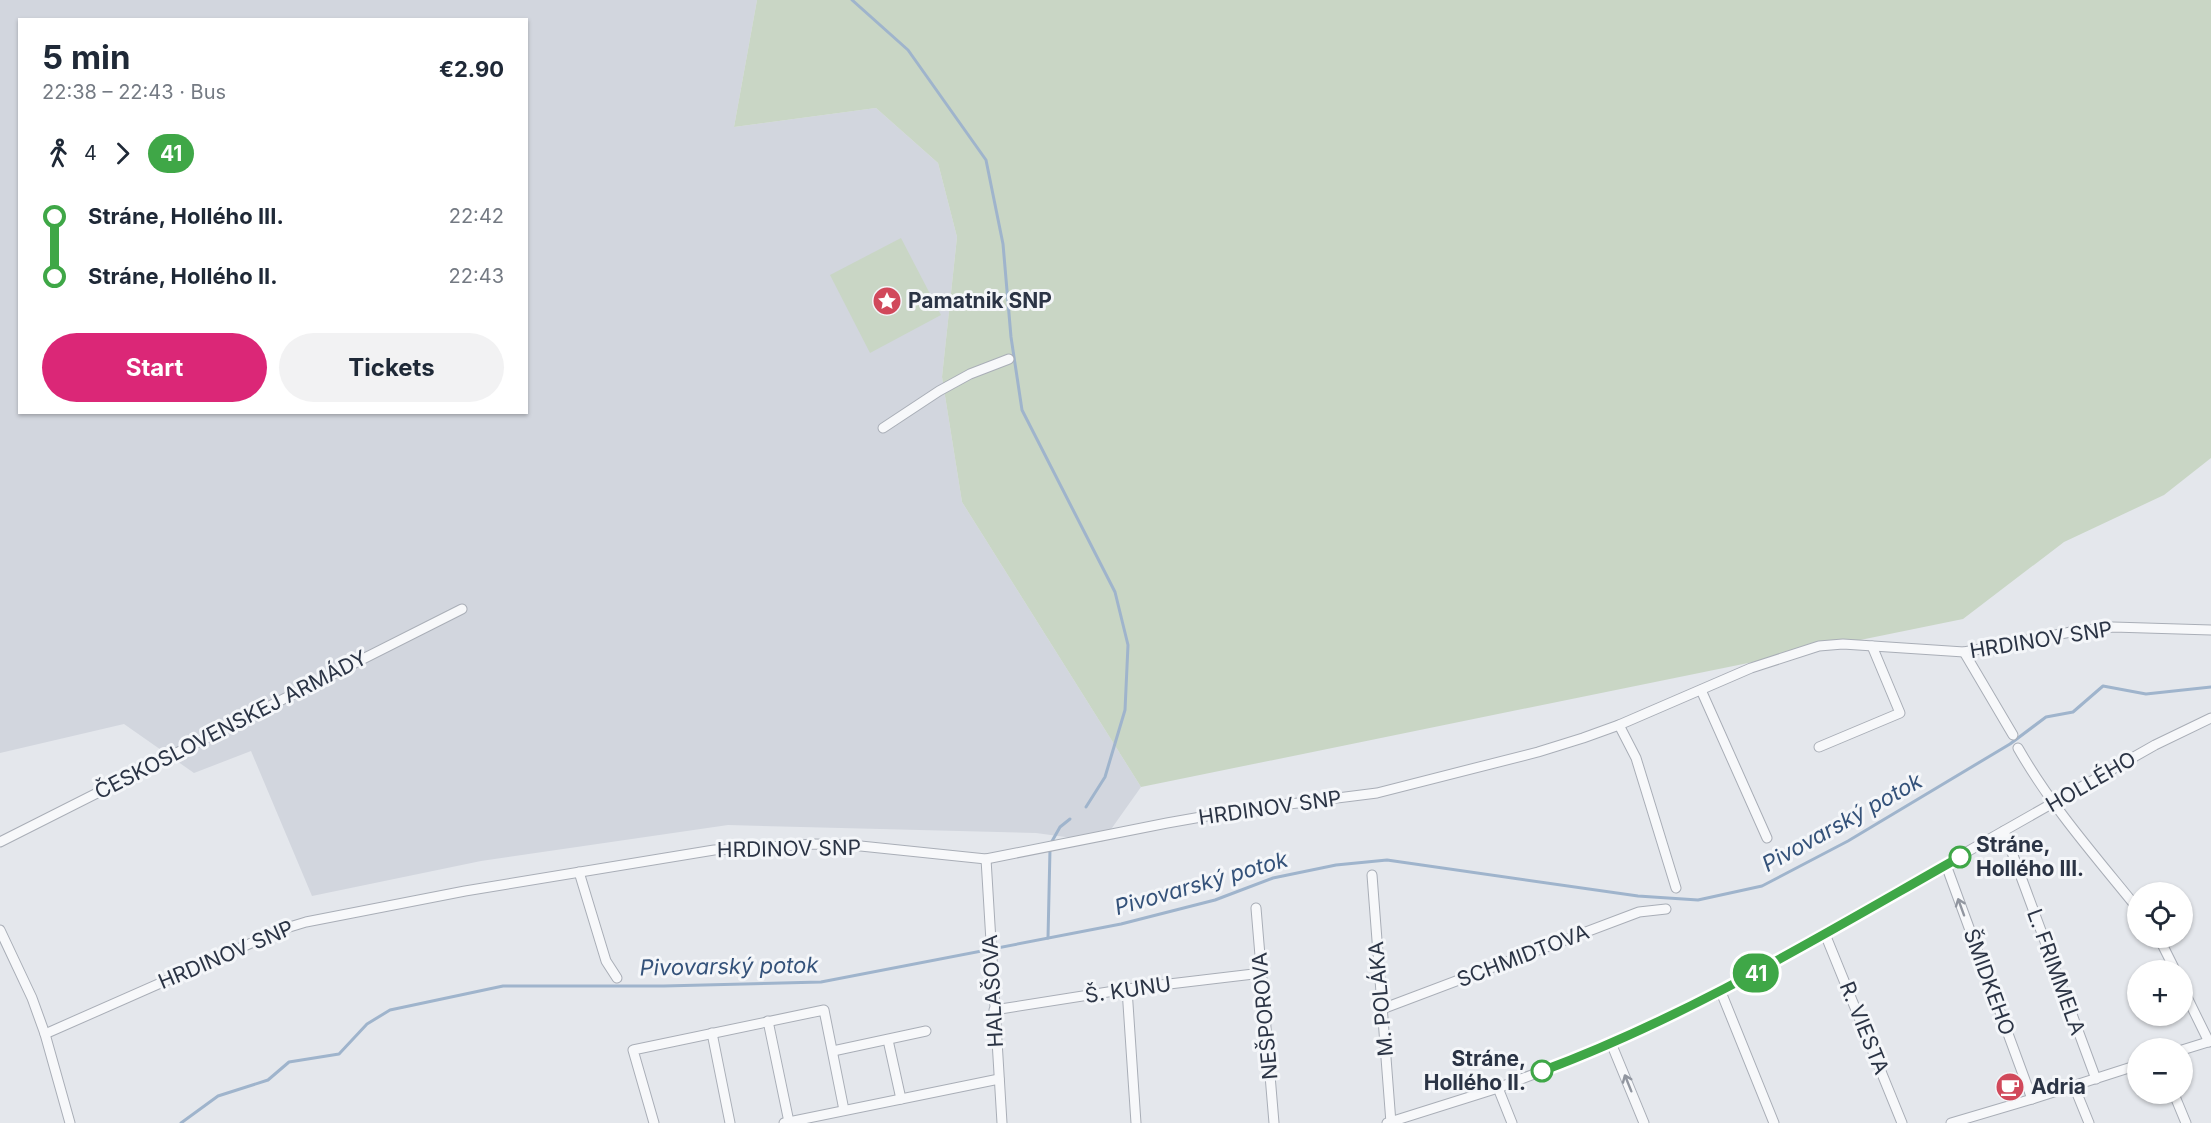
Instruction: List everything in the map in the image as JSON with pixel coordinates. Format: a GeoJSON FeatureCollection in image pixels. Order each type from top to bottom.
{"type":"FeatureCollection","features":[{"type":"Feature","properties":{"kind":"street"},"geometry":{"type":"LineString","coordinates":[[883,428],[939,391],[970,374],[1009,359]]}},
{"type":"Feature","properties":{"kind":"street","name":"ČESKOSLOVENSKEJ ARMÁDY"},"geometry":{"type":"LineString","coordinates":[[0,842],[462,609]]}},
{"type":"Feature","properties":{"kind":"street","name":"HRDINOV SNP"},"geometry":{"type":"LineString","coordinates":[[45,1034],[283,928],[361,911],[714,850],[815,844],[851,845],[986,859],[1223,813],[1377,793],[1538,752],[1619,725],[1751,668],[1818,646],[1844,644],[1965,652],[2071,632],[2113,627],[2211,630]]}},
{"type":"Feature","properties":{"kind":"street"},"geometry":{"type":"LineString","coordinates":[[1819,747],[1900,713],[1872,646]]}},
{"type":"Feature","properties":{"kind":"street"},"geometry":{"type":"LineString","coordinates":[[1965,652],[2013,735]]}},
{"type":"Feature","properties":{"kind":"street"},"geometry":{"type":"LineString","coordinates":[[1701,690],[1767,838]]}},
{"type":"Feature","properties":{"kind":"street","name":"HOLLÉHO"},"geometry":{"type":"LineString","coordinates":[[1390,1123],[1498,1088],[1611,1043],[1721,992],[2155,745],[2211,718]]}},
{"type":"Feature","properties":{"kind":"street"},"geometry":{"type":"LineString","coordinates":[[1619,725],[1636,758],[1676,888]]}},
{"type":"Feature","properties":{"kind":"street"},"geometry":{"type":"LineString","coordinates":[[2018,748],[2054,803],[2127,895]]}},
{"type":"Feature","properties":{"kind":"street","name":"L. FRIMMELA"},"geometry":{"type":"LineString","coordinates":[[2004,831],[2096,1078]]}},
{"type":"Feature","properties":{"kind":"street","name":"HALAŠOVA"},"geometry":{"type":"LineString","coordinates":[[986,859],[1002,1123]]}},
{"type":"Feature","properties":{"kind":"street","name":"ŠMIDKEHO"},"geometry":{"type":"LineString","coordinates":[[1946,864],[2032,1100]]}},
{"type":"Feature","properties":{"kind":"street"},"geometry":{"type":"LineString","coordinates":[[579,872],[606,961],[616,978]]}},
{"type":"Feature","properties":{"kind":"street","name":"M. POLÁKA"},"geometry":{"type":"LineString","coordinates":[[1372,875],[1390,1123]]}},
{"type":"Feature","properties":{"kind":"street","name":"NEŠPOROVA"},"geometry":{"type":"LineString","coordinates":[[1256,908],[1274,1123]]}},
{"type":"Feature","properties":{"kind":"street","name":"SCHMIDTOVA"},"geometry":{"type":"LineString","coordinates":[[1382,1009],[1639,912],[1666,909]]}},
{"type":"Feature","properties":{"kind":"street"},"geometry":{"type":"LineString","coordinates":[[0,930],[45,1034],[70,1123]]}},
{"type":"Feature","properties":{"kind":"street","name":"R. VIESTA"},"geometry":{"type":"LineString","coordinates":[[1825,934],[1902,1123]]}},
{"type":"Feature","properties":{"kind":"street","name":"Š. KUNU"},"geometry":{"type":"LineString","coordinates":[[994,1010],[1127,989],[1262,973]]}},
{"type":"Feature","properties":{"kind":"street"},"geometry":{"type":"LineString","coordinates":[[1127,989],[1136,1123]]}},
{"type":"Feature","properties":{"kind":"street"},"geometry":{"type":"LineString","coordinates":[[1721,992],[1774,1123]]}},
{"type":"Feature","properties":{"kind":"street"},"geometry":{"type":"LineString","coordinates":[[2193,1009],[2210,1042],[2193,1047]]}},
{"type":"Feature","properties":{"kind":"street"},"geometry":{"type":"LineString","coordinates":[[654,1123],[633,1050],[824,1010],[844,1110]]}},
{"type":"Feature","properties":{"kind":"street"},"geometry":{"type":"LineString","coordinates":[[768,1021],[786,1123],[999,1079]]}},
{"type":"Feature","properties":{"kind":"street"},"geometry":{"type":"LineString","coordinates":[[833,1051],[926,1031]]}},
{"type":"Feature","properties":{"kind":"street"},"geometry":{"type":"LineString","coordinates":[[712,1033],[730,1123]]}},
{"type":"Feature","properties":{"kind":"street"},"geometry":{"type":"LineString","coordinates":[[888,1040],[901,1099]]}},
{"type":"Feature","properties":{"kind":"street"},"geometry":{"type":"LineString","coordinates":[[1611,1043],[1644,1123]]}},
{"type":"Feature","properties":{"kind":"street"},"geometry":{"type":"LineString","coordinates":[[1951,1123],[2032,1100],[2127,1068]]}},
{"type":"Feature","properties":{"kind":"street"},"geometry":{"type":"LineString","coordinates":[[2074,1086],[2089,1123]]}},
{"type":"Feature","properties":{"kind":"street"},"geometry":{"type":"LineString","coordinates":[[1498,1088],[1512,1123]]}},
{"type":"Feature","properties":{"kind":"street"},"geometry":{"type":"LineString","coordinates":[[2178,1104],[2186,1123]]}},
{"type":"Feature","properties":{"kind":"shaded area"},"geometry":{"type":"Polygon","coordinates":[[[0,0],[757,0],[734,127],[876,108],[938,163],[957,237],[942,377],[962,502],[1141,787],[1102,842],[1036,833],[728,825],[481,861],[312,896],[251,751],[194,773],[124,724],[0,753],[0,0]]]}},
{"type":"Feature","properties":{"kind":"green space"},"geometry":{"type":"Polygon","coordinates":[[[757,0],[2211,0],[2211,458],[2164,495],[2064,542],[1963,619],[1141,787],[962,502],[942,377],[957,237],[938,163],[876,108],[734,127],[757,0]]]}},
{"type":"Feature","properties":{"kind":"green space"},"geometry":{"type":"Polygon","coordinates":[[[901,238],[941,315],[870,353],[830,275],[901,238]]]}},
{"type":"Feature","properties":{"kind":"waterway"},"geometry":{"type":"LineString","coordinates":[[852,0],[908,50],[986,160],[1003,244],[1011,337],[1022,410],[1115,592],[1128,645],[1125,710],[1105,777],[1086,807]]}},
{"type":"Feature","properties":{"kind":"waterway","name":"Pivovarský potok"},"geometry":{"type":"LineString","coordinates":[[181,1123],[218,1096],[268,1080],[289,1062],[339,1054],[367,1024],[390,1010],[503,986],[664,986],[821,982],[1121,924],[1215,900],[1273,878],[1336,865],[1387,860],[1638,896],[1698,900],[1762,886],[1848,841],[2010,744],[2046,717],[2073,712],[2103,686],[2146,694],[2211,687]]}},
{"type":"Feature","properties":{"kind":"waterway"},"geometry":{"type":"LineString","coordinates":[[1051,843],[1060,827],[1070,819]]}},
{"type":"Feature","properties":{"kind":"waterway"},"geometry":{"type":"LineString","coordinates":[[1048,938],[1050,849]]}},
{"type":"Feature","properties":{"kind":"bus line","name":"41"},"geometry":{"type":"LineString","coordinates":[[1542,1071],[1611,1043],[1721,992],[1960,857]]}},
{"type":"Feature","properties":{"kind":"place","name":"Pamatnik SNP"},"geometry":{"type":"Point","coordinates":[887,301]}},
{"type":"Feature","properties":{"kind":"place","name":"Stráne, Hollého III."},"geometry":{"type":"Point","coordinates":[1960,857]}},
{"type":"Feature","properties":{"kind":"place","name":"Stráne, Hollého II."},"geometry":{"type":"Point","coordinates":[1542,1071]}},
{"type":"Feature","properties":{"kind":"place","name":"Adria"},"geometry":{"type":"Point","coordinates":[2010,1087]}}]}
